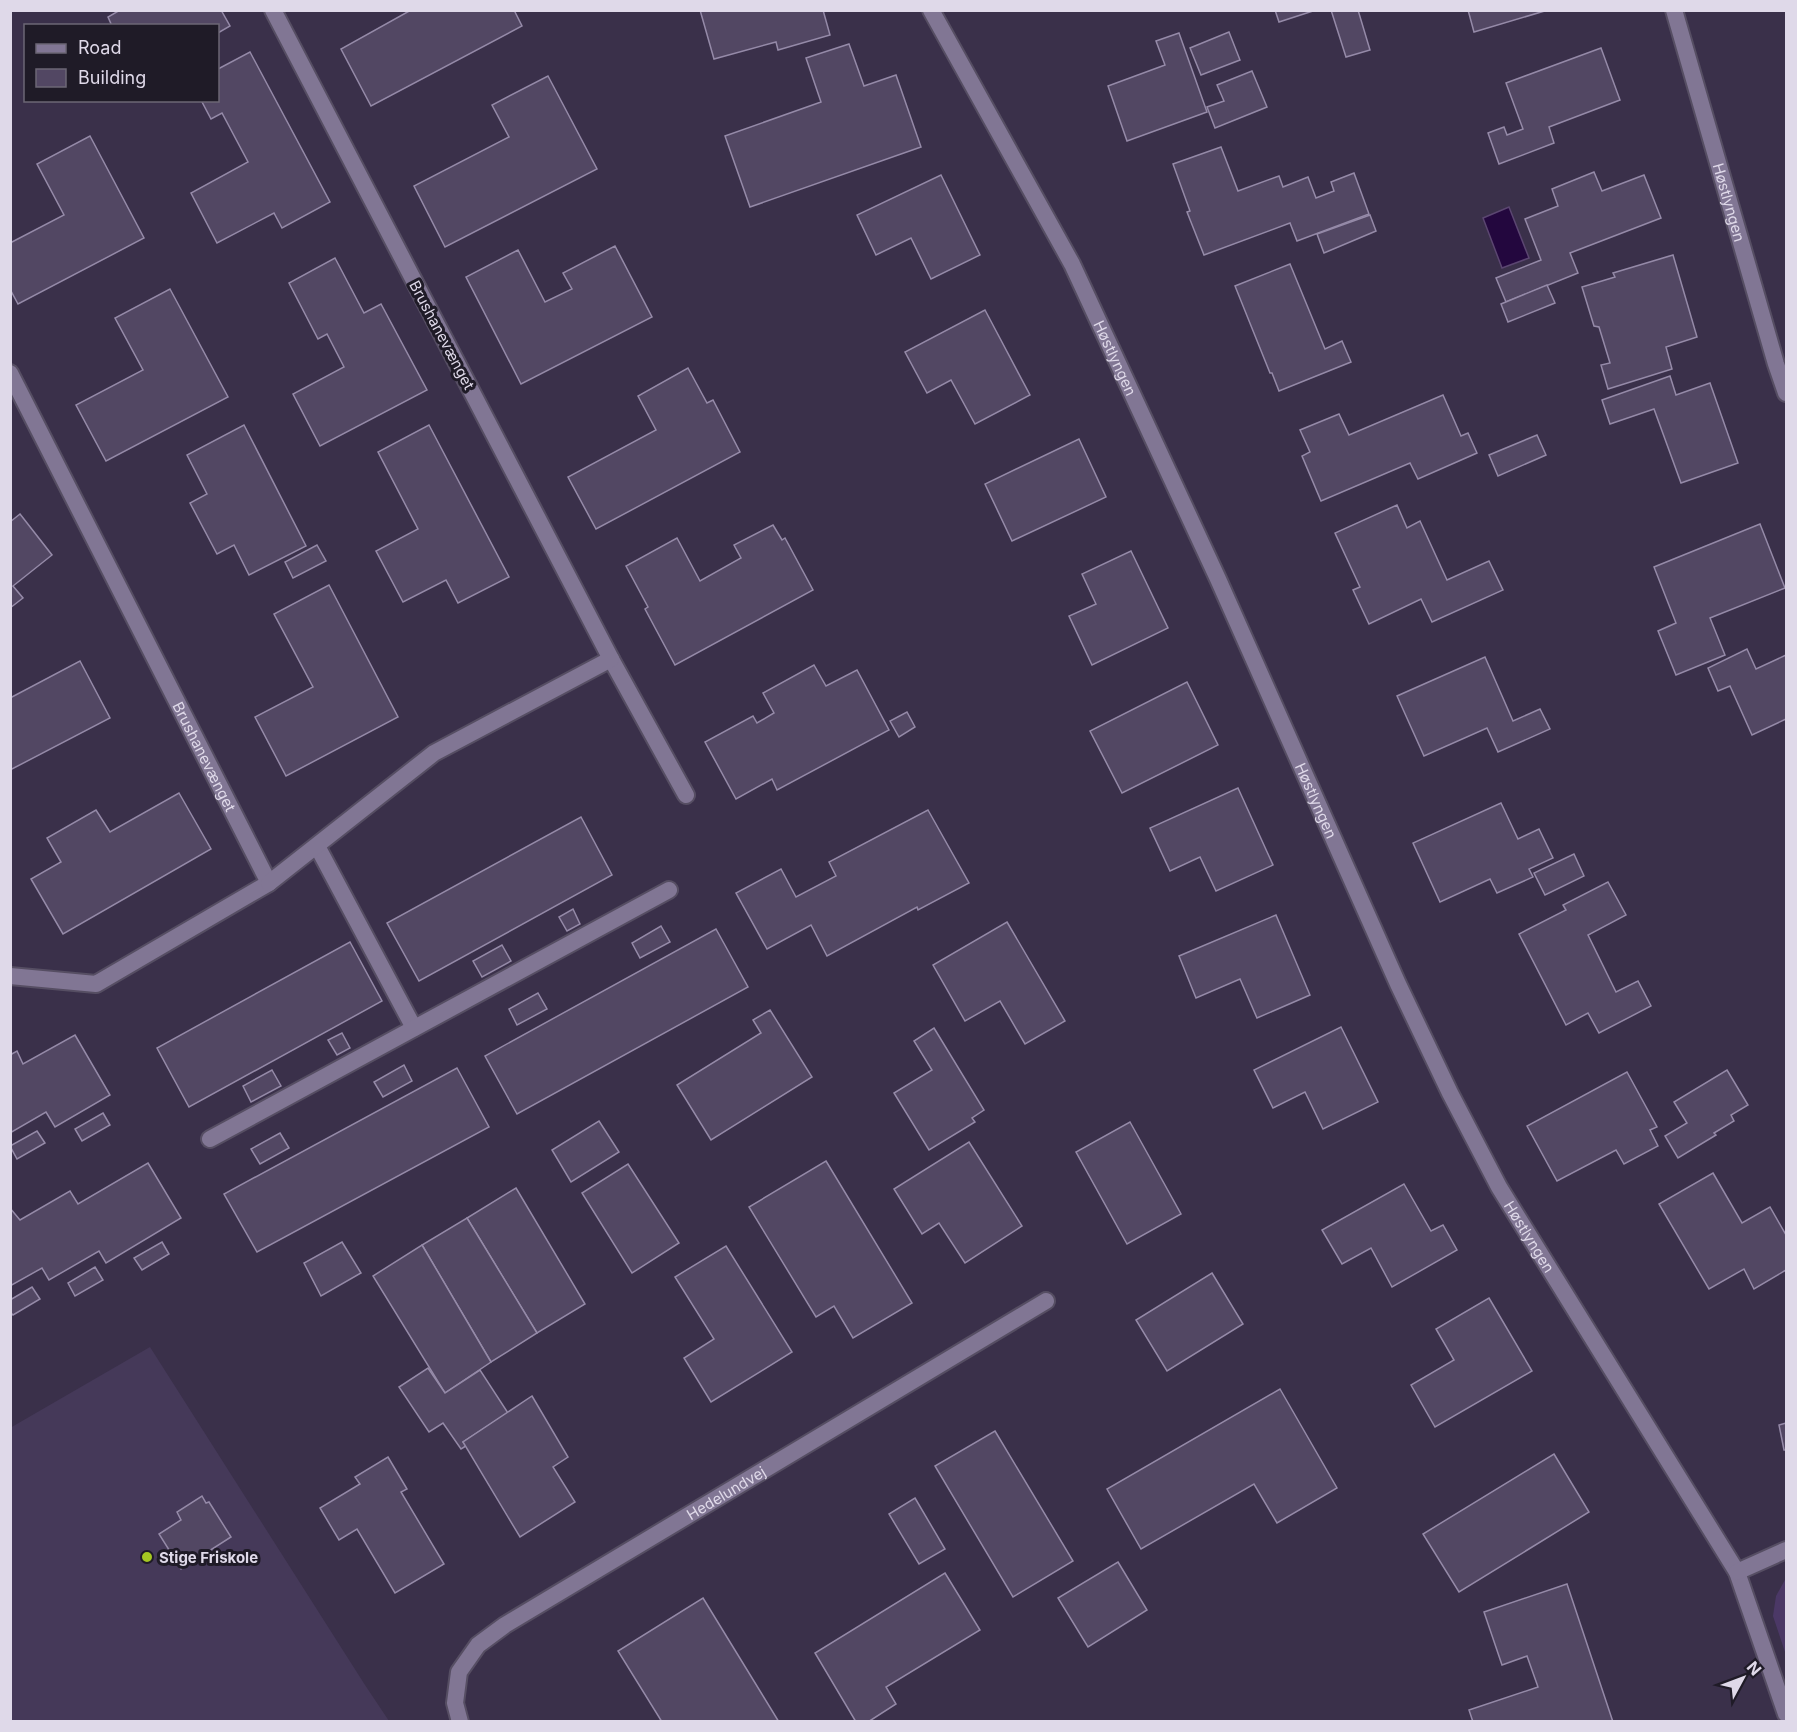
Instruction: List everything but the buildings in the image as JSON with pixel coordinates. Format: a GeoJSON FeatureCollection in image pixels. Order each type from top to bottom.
{"type":"FeatureCollection","features":[{"type":"Feature","properties":{"kind":"street","name":"Brushanevænget"},"geometry":{"type":"LineString","coordinates":[[273,10],[611,659],[686,795]]}},
{"type":"Feature","properties":{"kind":"street","name":"Høstlyngen"},"geometry":{"type":"LineString","coordinates":[[931,10],[1072,264],[1218,579],[1398,984],[1450,1093],[1498,1187],[1737,1572],[1786,1714]]}},
{"type":"Feature","properties":{"kind":"street","name":"Høstlyngen"},"geometry":{"type":"LineString","coordinates":[[1674,10],[1786,393]]}},
{"type":"Feature","properties":{"kind":"street","name":"Brushanevænget"},"geometry":{"type":"LineString","coordinates":[[10,373],[269,883]]}},
{"type":"Feature","properties":{"kind":"street"},"geometry":{"type":"LineString","coordinates":[[10,976],[96,984],[269,883],[434,753],[611,659]]}},
{"type":"Feature","properties":{"kind":"street"},"geometry":{"type":"LineString","coordinates":[[317,846],[414,1028]]}},
{"type":"Feature","properties":{"kind":"street"},"geometry":{"type":"LineString","coordinates":[[210,1139],[669,891]]}},
{"type":"Feature","properties":{"kind":"street","name":"Hedelundvej"},"geometry":{"type":"LineString","coordinates":[[460,1722],[455,1703],[459,1672],[478,1645],[505,1625],[1046,1301]]}},
{"type":"Feature","properties":{"kind":"street"},"geometry":{"type":"LineString","coordinates":[[1737,1572],[1786,1550]]}},
{"type":"Feature","properties":{"kind":"shaded area"},"geometry":{"type":"Polygon","coordinates":[[[1509,207],[1529,258],[1502,268],[1483,218],[1509,207]]]}},
{"type":"Feature","properties":{"kind":"shaded area","name":"Stige Friskole"},"geometry":{"type":"Polygon","coordinates":[[[150,1347],[389,1721],[11,1721],[10,1428],[150,1347]]]}},
{"type":"Feature","properties":{"kind":"shaded area"},"geometry":{"type":"Polygon","coordinates":[[[1786,1578],[1786,1655],[1773,1616],[1776,1596],[1786,1578]]]}},
{"type":"Feature","properties":{"kind":"place","name":"Stige Friskole"},"geometry":{"type":"Point","coordinates":[147,1557]}}]}
